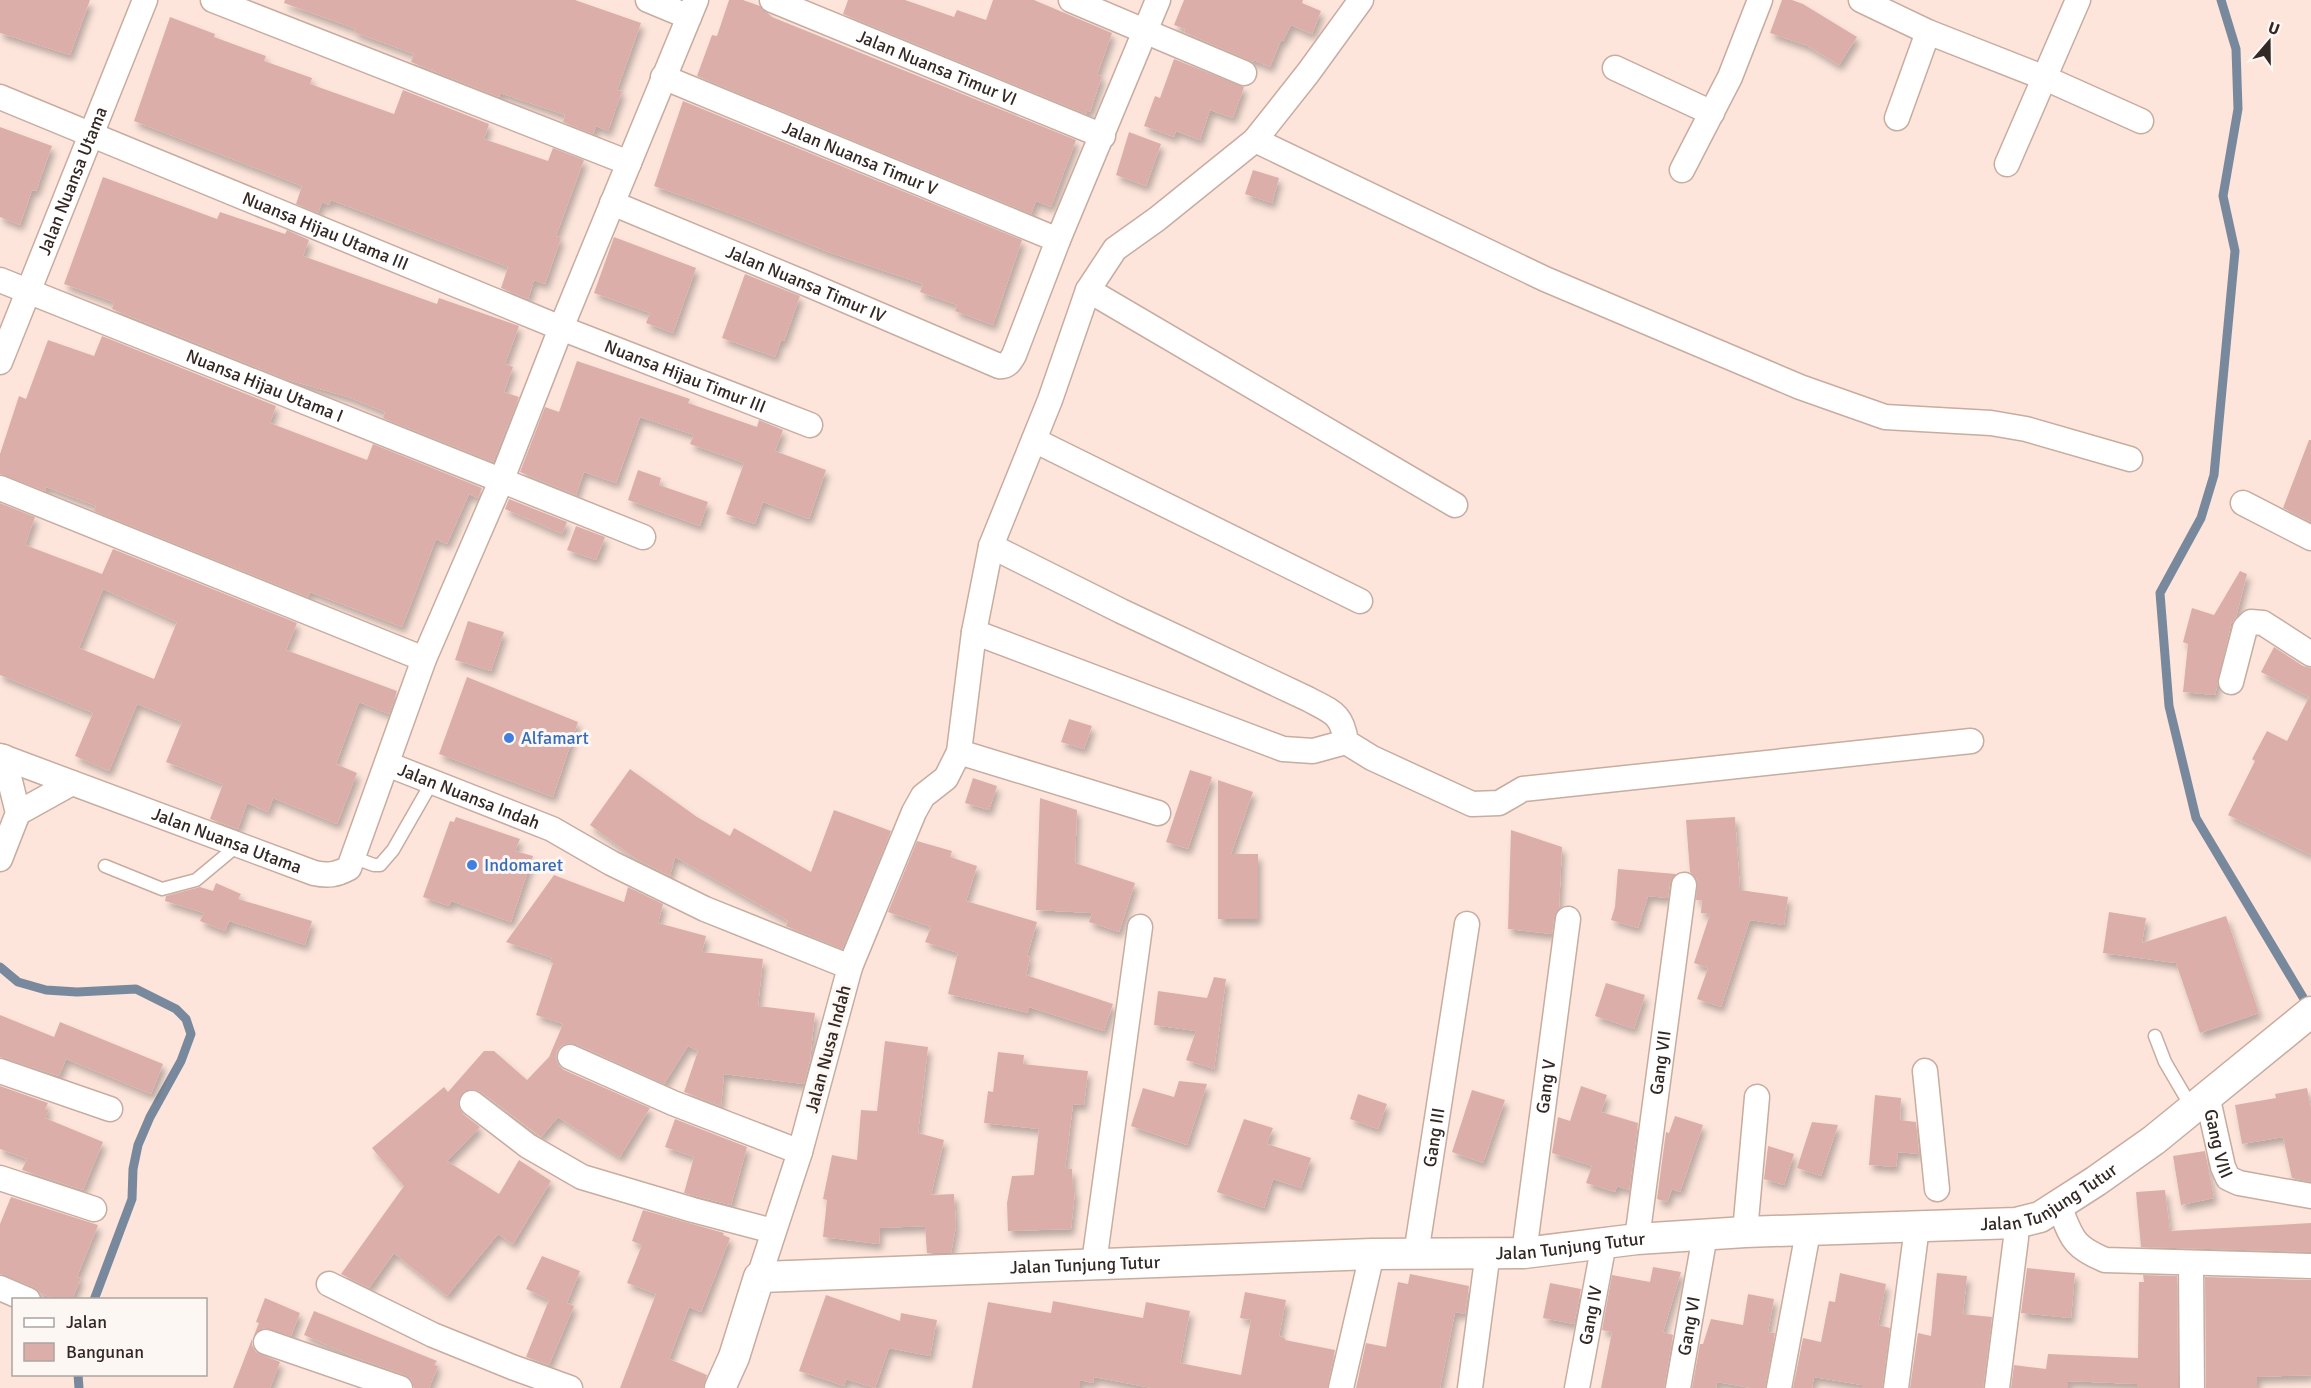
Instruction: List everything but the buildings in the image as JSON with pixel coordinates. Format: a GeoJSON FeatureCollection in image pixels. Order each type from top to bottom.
{"type":"FeatureCollection","features":[{"type":"Feature","properties":{"kind":"street","name":"Jalan Nuansa Utama"},"geometry":{"type":"LineString","coordinates":[[0,362],[145,0]]}},
{"type":"Feature","properties":{"kind":"street"},"geometry":{"type":"LineString","coordinates":[[213,0],[628,163]]}},
{"type":"Feature","properties":{"kind":"street"},"geometry":{"type":"LineString","coordinates":[[355,858],[424,659],[502,478],[692,9],[648,0]]}},
{"type":"Feature","properties":{"kind":"street","name":"Jalan Nuansa Timur VI"},"geometry":{"type":"LineString","coordinates":[[772,0],[1103,136]]}},
{"type":"Feature","properties":{"kind":"street"},"geometry":{"type":"LineString","coordinates":[[1071,0],[1245,73]]}},
{"type":"Feature","properties":{"kind":"street"},"geometry":{"type":"LineString","coordinates":[[1058,240],[1158,0]]}},
{"type":"Feature","properties":{"kind":"street"},"geometry":{"type":"LineString","coordinates":[[850,967],[914,812],[923,796],[946,778],[959,752],[974,632],[991,546],[1062,368],[1088,291],[1115,249],[1157,219],[1255,140],[1308,73],[1361,0]]}},
{"type":"Feature","properties":{"kind":"street"},"geometry":{"type":"LineString","coordinates":[[1682,170],[1730,77],[1760,0]]}},
{"type":"Feature","properties":{"kind":"street"},"geometry":{"type":"LineString","coordinates":[[1861,0],[1928,32],[2045,78],[2141,121]]}},
{"type":"Feature","properties":{"kind":"street"},"geometry":{"type":"LineString","coordinates":[[2007,164],[2079,0]]}},
{"type":"Feature","properties":{"kind":"street"},"geometry":{"type":"LineString","coordinates":[[1897,118],[1928,32]]}},
{"type":"Feature","properties":{"kind":"street"},"geometry":{"type":"LineString","coordinates":[[1615,68],[1712,113]]}},
{"type":"Feature","properties":{"kind":"street","name":"Jalan Nuansa Timur V"},"geometry":{"type":"LineString","coordinates":[[663,77],[1058,240]]}},
{"type":"Feature","properties":{"kind":"street","name":"Nuansa Hijau Utama III"},"geometry":{"type":"LineString","coordinates":[[0,97],[561,328]]}},
{"type":"Feature","properties":{"kind":"street"},"geometry":{"type":"LineString","coordinates":[[1255,140],[1545,279],[1800,387],[1885,417],[2003,425],[2026,429],[2130,459]]}},
{"type":"Feature","properties":{"kind":"street","name":"Jalan Nuansa Timur IV"},"geometry":{"type":"LineString","coordinates":[[612,203],[999,366],[1009,363],[1014,355],[1058,240]]}},
{"type":"Feature","properties":{"kind":"street","name":"Nuansa Hijau Utama I"},"geometry":{"type":"LineString","coordinates":[[0,280],[502,478],[643,537]]}},
{"type":"Feature","properties":{"kind":"street"},"geometry":{"type":"LineString","coordinates":[[1088,291],[1455,506]]}},
{"type":"Feature","properties":{"kind":"street","name":"Nuansa Hijau Timur III"},"geometry":{"type":"LineString","coordinates":[[561,328],[810,425]]}},
{"type":"Feature","properties":{"kind":"street"},"geometry":{"type":"LineString","coordinates":[[1034,440],[1360,601]]}},
{"type":"Feature","properties":{"kind":"street"},"geometry":{"type":"LineString","coordinates":[[0,488],[424,659]]}},
{"type":"Feature","properties":{"kind":"street"},"geometry":{"type":"LineString","coordinates":[[2243,503],[2311,538]]}},
{"type":"Feature","properties":{"kind":"street"},"geometry":{"type":"LineString","coordinates":[[991,546],[1121,612],[1326,709],[1344,724],[1346,742]]}},
{"type":"Feature","properties":{"kind":"street"},"geometry":{"type":"LineString","coordinates":[[2231,682],[2245,628],[2251,622],[2263,623],[2311,654]]}},
{"type":"Feature","properties":{"kind":"street"},"geometry":{"type":"LineString","coordinates":[[974,632],[1283,749],[1313,751],[1346,742],[1372,758],[1472,804],[1499,803],[1523,789],[1971,741]]}},
{"type":"Feature","properties":{"kind":"street"},"geometry":{"type":"LineString","coordinates":[[959,752],[1158,813]]}},
{"type":"Feature","properties":{"kind":"street","name":"Jalan Nuansa Utama"},"geometry":{"type":"LineString","coordinates":[[2,757],[327,876],[338,875],[349,868],[355,858]]}},
{"type":"Feature","properties":{"kind":"street"},"geometry":{"type":"LineString","coordinates":[[0,859],[18,813],[2,757]]}},
{"type":"Feature","properties":{"kind":"street","name":"Jalan Nuansa Indah"},"geometry":{"type":"LineString","coordinates":[[387,764],[552,829],[611,863]]}},
{"type":"Feature","properties":{"kind":"street"},"geometry":{"type":"LineString","coordinates":[[18,813],[72,783]]}},
{"type":"Feature","properties":{"kind":"street","name":"Jalan Nusa Indah"},"geometry":{"type":"LineString","coordinates":[[611,863],[705,909],[850,967],[800,1152],[759,1276]]}},
{"type":"Feature","properties":{"kind":"street","name":"Gang VII"},"geometry":{"type":"LineString","coordinates":[[1637,1239],[1684,885]]}},
{"type":"Feature","properties":{"kind":"street","name":"Gang V"},"geometry":{"type":"LineString","coordinates":[[1524,1253],[1568,919]]}},
{"type":"Feature","properties":{"kind":"street","name":"Gang III"},"geometry":{"type":"LineString","coordinates":[[1416,1254],[1467,924]]}},
{"type":"Feature","properties":{"kind":"street"},"geometry":{"type":"LineString","coordinates":[[1094,1263],[1140,927]]}},
{"type":"Feature","properties":{"kind":"street","name":"Jalan Tunjung Tutur"},"geometry":{"type":"LineString","coordinates":[[759,1276],[1372,1254],[1524,1253],[1637,1239],[1745,1232],[1808,1232],[2016,1223],[2040,1217],[2059,1206],[2154,1140],[2311,1012]]}},
{"type":"Feature","properties":{"kind":"street"},"geometry":{"type":"LineString","coordinates":[[570,1057],[673,1103],[800,1152]]}},
{"type":"Feature","properties":{"kind":"street"},"geometry":{"type":"LineString","coordinates":[[0,1071],[110,1109]]}},
{"type":"Feature","properties":{"kind":"street"},"geometry":{"type":"LineString","coordinates":[[1925,1071],[1937,1190]]}},
{"type":"Feature","properties":{"kind":"street"},"geometry":{"type":"LineString","coordinates":[[1745,1232],[1757,1097]]}},
{"type":"Feature","properties":{"kind":"street","name":"Gang VIII"},"geometry":{"type":"LineString","coordinates":[[2200,1102],[2228,1178],[2239,1183],[2311,1196]]}},
{"type":"Feature","properties":{"kind":"street"},"geometry":{"type":"LineString","coordinates":[[472,1103],[528,1146],[582,1177],[648,1198],[773,1231]]}},
{"type":"Feature","properties":{"kind":"street"},"geometry":{"type":"LineString","coordinates":[[0,1178],[94,1209]]}},
{"type":"Feature","properties":{"kind":"street"},"geometry":{"type":"LineString","coordinates":[[2059,1206],[2074,1242],[2086,1252],[2105,1260],[2311,1266]]}},
{"type":"Feature","properties":{"kind":"street"},"geometry":{"type":"LineString","coordinates":[[1997,1388],[2010,1296],[2016,1223]]}},
{"type":"Feature","properties":{"kind":"street"},"geometry":{"type":"LineString","coordinates":[[1896,1388],[1917,1227]]}},
{"type":"Feature","properties":{"kind":"street"},"geometry":{"type":"LineString","coordinates":[[1779,1388],[1808,1232]]}},
{"type":"Feature","properties":{"kind":"street","name":"Gang VI"},"geometry":{"type":"LineString","coordinates":[[1678,1388],[1705,1235]]}},
{"type":"Feature","properties":{"kind":"street","name":"Gang IV"},"geometry":{"type":"LineString","coordinates":[[1577,1388],[1605,1243]]}},
{"type":"Feature","properties":{"kind":"street"},"geometry":{"type":"LineString","coordinates":[[1470,1388],[1488,1252]]}},
{"type":"Feature","properties":{"kind":"street"},"geometry":{"type":"LineString","coordinates":[[1341,1388],[1372,1254]]}},
{"type":"Feature","properties":{"kind":"street"},"geometry":{"type":"LineString","coordinates":[[2191,1264],[2192,1388]]}},
{"type":"Feature","properties":{"kind":"street"},"geometry":{"type":"LineString","coordinates":[[720,1388],[734,1357],[759,1276]]}},
{"type":"Feature","properties":{"kind":"street"},"geometry":{"type":"LineString","coordinates":[[329,1284],[434,1335],[570,1388]]}},
{"type":"Feature","properties":{"kind":"street"},"geometry":{"type":"LineString","coordinates":[[0,1288],[25,1298]]}},
{"type":"Feature","properties":{"kind":"street"},"geometry":{"type":"LineString","coordinates":[[266,1342],[400,1388]]}},
{"type":"Feature","properties":{"kind":"lane"},"geometry":{"type":"LineString","coordinates":[[355,858],[380,865],[393,850],[432,782]]}},
{"type":"Feature","properties":{"kind":"lane"},"geometry":{"type":"LineString","coordinates":[[105,866],[162,888],[196,880],[238,845]]}},
{"type":"Feature","properties":{"kind":"lane"},"geometry":{"type":"LineString","coordinates":[[2155,1036],[2165,1062],[2200,1102]]}},
{"type":"Feature","properties":{"kind":"waterway"},"geometry":{"type":"LineString","coordinates":[[2221,0],[2236,49],[2238,109],[2223,196],[2235,251],[2214,475],[2201,518],[2160,593],[2169,706],[2196,818],[2310,1009]]}},
{"type":"Feature","properties":{"kind":"waterway"},"geometry":{"type":"LineString","coordinates":[[0,967],[18,982],[46,990],[77,992],[136,989],[176,1009],[186,1019],[191,1034],[181,1061],[150,1117],[138,1145],[133,1169],[132,1199],[95,1298]]}},
{"type":"Feature","properties":{"kind":"waterway"},"geometry":{"type":"LineString","coordinates":[[78,1376],[79,1388]]}},
{"type":"Feature","properties":{"kind":"place","name":"Alfamart"},"geometry":{"type":"Point","coordinates":[509,738]}},
{"type":"Feature","properties":{"kind":"place","name":"Indomaret"},"geometry":{"type":"Point","coordinates":[472,865]}}]}
